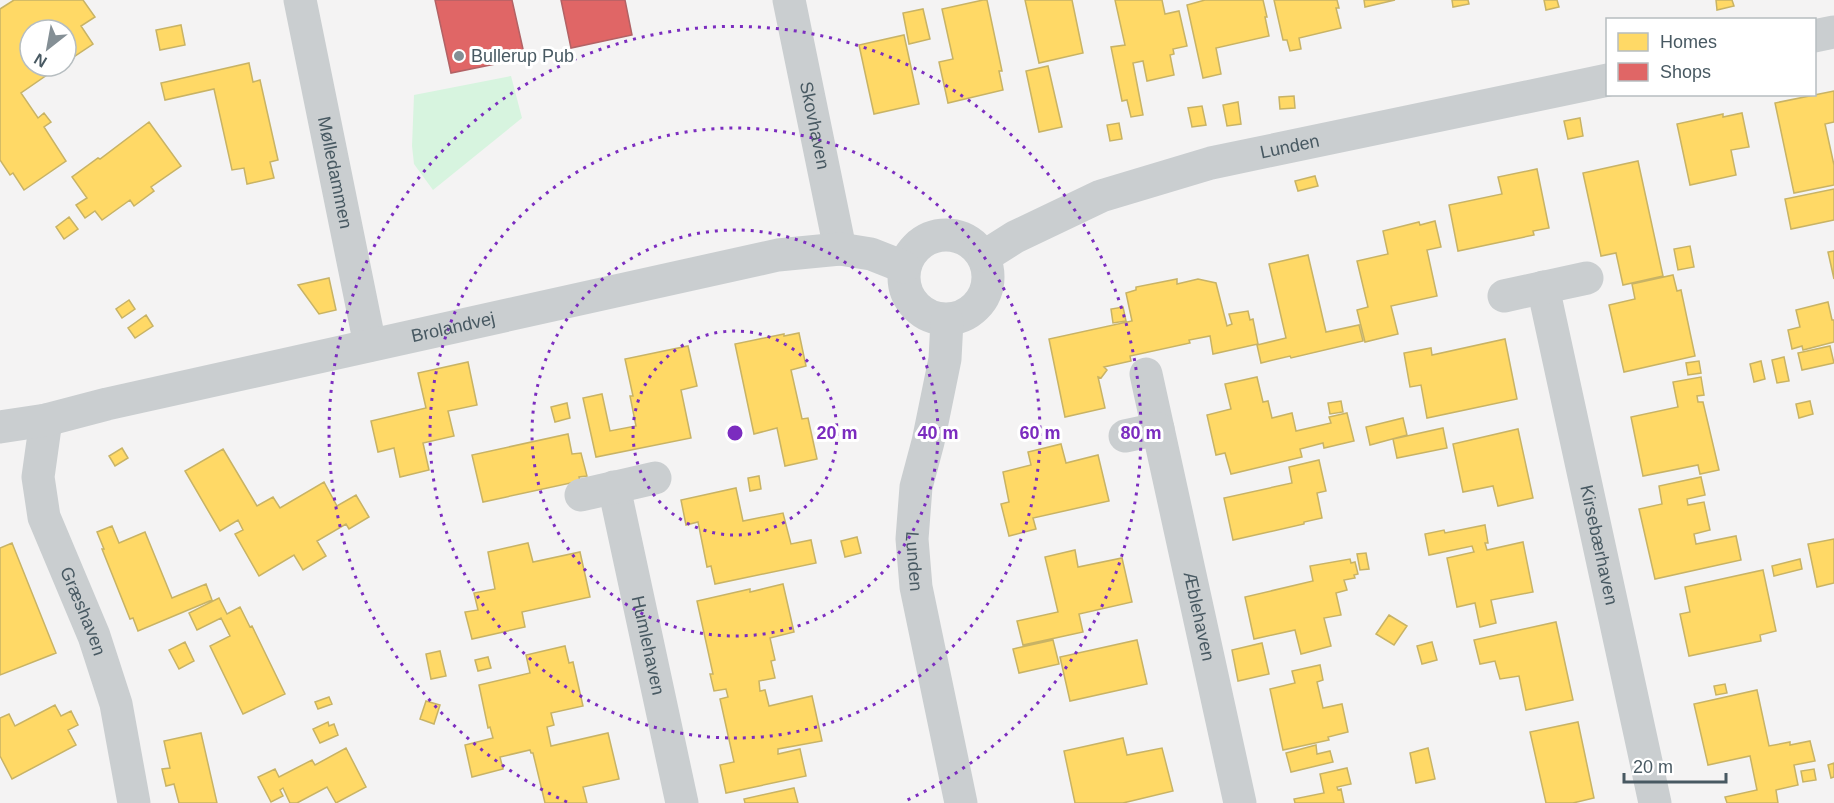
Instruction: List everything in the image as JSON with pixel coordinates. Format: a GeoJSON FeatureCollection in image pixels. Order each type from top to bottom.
{"type":"FeatureCollection","features":[{"type":"Feature","properties":{"kind":"street","name":"Mølledammen"},"geometry":{"type":"LineString","coordinates":[[300,0],[370,345]]}},
{"type":"Feature","properties":{"kind":"street","name":"Skovhaven"},"geometry":{"type":"LineString","coordinates":[[789,0],[840,249]]}},
{"type":"Feature","properties":{"kind":"street"},"geometry":{"type":"LineString","coordinates":[[1816,36],[1834,32]]}},
{"type":"Feature","properties":{"kind":"street","name":"Lunden"},"geometry":{"type":"LineString","coordinates":[[984,256],[1015,237],[1101,196],[1211,164],[1606,80]]}},
{"type":"Feature","properties":{"kind":"street"},"geometry":{"type":"LineString","coordinates":[[947,234],[970,241],[984,256],[990,281],[983,301],[966,316],[947,321],[922,314],[905,293],[904,267],[912,250],[928,238],[947,234]]}},
{"type":"Feature","properties":{"kind":"street","name":"Brolandvej"},"geometry":{"type":"LineString","coordinates":[[0,427],[46,420],[107,404],[778,255],[840,249],[871,254],[904,267]]}},
{"type":"Feature","properties":{"kind":"street"},"geometry":{"type":"LineString","coordinates":[[1504,296],[1587,278]]}},
{"type":"Feature","properties":{"kind":"street","name":"Kirsebærhaven"},"geometry":{"type":"LineString","coordinates":[[1543,287],[1655,803]]}},
{"type":"Feature","properties":{"kind":"street","name":"Lunden"},"geometry":{"type":"LineString","coordinates":[[947,321],[945,359],[916,487],[912,539],[916,587],[961,803]]}},
{"type":"Feature","properties":{"kind":"street","name":"Æblehaven"},"geometry":{"type":"LineString","coordinates":[[1146,374],[1240,803]]}},
{"type":"Feature","properties":{"kind":"street","name":"Græshaven"},"geometry":{"type":"LineString","coordinates":[[46,420],[38,477],[44,517],[94,636],[116,704],[134,803]]}},
{"type":"Feature","properties":{"kind":"street"},"geometry":{"type":"LineString","coordinates":[[1125,436],[1158,429]]}},
{"type":"Feature","properties":{"kind":"street"},"geometry":{"type":"LineString","coordinates":[[581,495],[655,478]]}},
{"type":"Feature","properties":{"kind":"street","name":"Humlehaven"},"geometry":{"type":"LineString","coordinates":[[614,487],[682,803]]}},
{"type":"Feature","properties":{"kind":"green space"},"geometry":{"type":"Polygon","coordinates":[[[511,76],[522,118],[433,190],[414,164],[412,146],[414,95],[511,76]]]}},
{"type":"Feature","properties":{"kind":"building: Homes"},"geometry":{"type":"Polygon","coordinates":[[[14,0],[83,0],[95,17],[81,26],[93,44],[78,54],[78,18],[18,18],[18,78],[43,78],[21,93],[38,118],[44,113],[51,122],[44,127],[66,161],[24,190],[13,173],[10,175],[0,160],[0,9],[14,0]]]}},
{"type":"Feature","properties":{"kind":"building: Homes"},"geometry":{"type":"Polygon","coordinates":[[[987,0],[1002,71],[999,71],[1003,90],[948,103],[939,62],[953,59],[942,9],[987,0]]]}},
{"type":"Feature","properties":{"kind":"building: Homes"},"geometry":{"type":"Polygon","coordinates":[[[1025,0],[1072,0],[1083,53],[1039,63],[1025,0]]]}},
{"type":"Feature","properties":{"kind":"building: Homes"},"geometry":{"type":"Polygon","coordinates":[[[1115,0],[1162,0],[1165,14],[1179,11],[1187,46],[1173,49],[1174,54],[1170,55],[1174,75],[1147,81],[1143,61],[1133,63],[1143,115],[1131,117],[1127,100],[1122,101],[1111,47],[1125,45],[1115,0]]]}},
{"type":"Feature","properties":{"kind":"building: Homes"},"geometry":{"type":"Polygon","coordinates":[[[1205,0],[1263,0],[1269,36],[1216,48],[1221,74],[1203,78],[1187,5],[1205,0]]]}},
{"type":"Feature","properties":{"kind":"building: Homes"},"geometry":{"type":"Polygon","coordinates":[[[1274,0],[1337,0],[1339,8],[1336,8],[1341,28],[1299,38],[1301,49],[1290,51],[1287,40],[1283,40],[1274,0]]]}},
{"type":"Feature","properties":{"kind":"building: Homes"},"geometry":{"type":"Polygon","coordinates":[[[1364,0],[1395,0],[1365,7],[1364,0]]]}},
{"type":"Feature","properties":{"kind":"building: Homes"},"geometry":{"type":"Polygon","coordinates":[[[1452,0],[1468,0],[1469,4],[1453,7],[1452,0]]]}},
{"type":"Feature","properties":{"kind":"building: Homes"},"geometry":{"type":"Polygon","coordinates":[[[1544,0],[1557,0],[1559,7],[1546,10],[1544,0]]]}},
{"type":"Feature","properties":{"kind":"building: Homes"},"geometry":{"type":"Polygon","coordinates":[[[1716,0],[1732,0],[1734,6],[1717,10],[1716,0]]]}},
{"type":"Feature","properties":{"kind":"building: Homes"},"geometry":{"type":"Polygon","coordinates":[[[923,9],[930,39],[909,44],[903,13],[923,9]]]}},
{"type":"Feature","properties":{"kind":"building: Homes"},"geometry":{"type":"Polygon","coordinates":[[[181,25],[185,45],[160,50],[156,30],[181,25]]]}},
{"type":"Feature","properties":{"kind":"building: Homes"},"geometry":{"type":"Polygon","coordinates":[[[904,35],[919,104],[874,114],[859,45],[904,35]]]}},
{"type":"Feature","properties":{"kind":"building: Homes"},"geometry":{"type":"Polygon","coordinates":[[[249,63],[253,82],[260,80],[278,160],[270,162],[274,178],[247,184],[244,168],[232,170],[214,89],[165,100],[161,83],[249,63]]]}},
{"type":"Feature","properties":{"kind":"building: Homes"},"geometry":{"type":"Polygon","coordinates":[[[1048,66],[1062,127],[1039,132],[1026,71],[1048,66]]]}},
{"type":"Feature","properties":{"kind":"building: Homes"},"geometry":{"type":"Polygon","coordinates":[[[1834,91],[1834,122],[1825,124],[1834,165],[1834,185],[1794,193],[1775,103],[1834,91]]]}},
{"type":"Feature","properties":{"kind":"building: Homes"},"geometry":{"type":"Polygon","coordinates":[[[1294,96],[1295,108],[1280,109],[1279,97],[1294,96]]]}},
{"type":"Feature","properties":{"kind":"building: Homes"},"geometry":{"type":"Polygon","coordinates":[[[1238,102],[1241,124],[1227,126],[1223,105],[1238,102]]]}},
{"type":"Feature","properties":{"kind":"building: Homes"},"geometry":{"type":"Polygon","coordinates":[[[1202,106],[1206,125],[1192,127],[1188,108],[1202,106]]]}},
{"type":"Feature","properties":{"kind":"building: Homes"},"geometry":{"type":"Polygon","coordinates":[[[1742,113],[1749,147],[1731,150],[1736,175],[1690,185],[1677,124],[1723,114],[1723,117],[1742,113]]]}},
{"type":"Feature","properties":{"kind":"building: Homes"},"geometry":{"type":"Polygon","coordinates":[[[1580,118],[1583,136],[1568,139],[1564,121],[1580,118]]]}},
{"type":"Feature","properties":{"kind":"building: Homes"},"geometry":{"type":"Polygon","coordinates":[[[149,122],[181,166],[151,187],[154,191],[134,206],[130,200],[102,220],[95,211],[85,218],[76,205],[87,198],[72,177],[149,122]]]}},
{"type":"Feature","properties":{"kind":"building: Homes"},"geometry":{"type":"Polygon","coordinates":[[[1119,123],[1122,139],[1110,141],[1107,125],[1119,123]]]}},
{"type":"Feature","properties":{"kind":"building: Homes"},"geometry":{"type":"Polygon","coordinates":[[[1638,161],[1663,276],[1623,285],[1616,253],[1601,256],[1583,173],[1638,161]]]}},
{"type":"Feature","properties":{"kind":"building: Homes"},"geometry":{"type":"Polygon","coordinates":[[[1537,169],[1549,228],[1533,231],[1534,235],[1458,251],[1449,205],[1502,194],[1498,177],[1537,169]]]}},
{"type":"Feature","properties":{"kind":"building: Homes"},"geometry":{"type":"Polygon","coordinates":[[[1315,176],[1318,186],[1298,191],[1295,181],[1315,176]]]}},
{"type":"Feature","properties":{"kind":"building: Homes"},"geometry":{"type":"Polygon","coordinates":[[[1834,189],[1834,220],[1791,229],[1785,199],[1834,189]]]}},
{"type":"Feature","properties":{"kind":"building: Homes"},"geometry":{"type":"Polygon","coordinates":[[[69,217],[78,229],[64,239],[56,227],[69,217]]]}},
{"type":"Feature","properties":{"kind":"building: Homes"},"geometry":{"type":"Polygon","coordinates":[[[1435,221],[1441,247],[1427,250],[1437,296],[1391,306],[1398,334],[1365,342],[1357,310],[1368,307],[1357,261],[1388,254],[1383,231],[1419,222],[1420,225],[1435,221]]]}},
{"type":"Feature","properties":{"kind":"building: Homes"},"geometry":{"type":"Polygon","coordinates":[[[1690,246],[1694,267],[1678,270],[1674,249],[1690,246]]]}},
{"type":"Feature","properties":{"kind":"building: Homes"},"geometry":{"type":"Polygon","coordinates":[[[1834,251],[1834,279],[1828,252],[1834,251]]]}},
{"type":"Feature","properties":{"kind":"building: Homes"},"geometry":{"type":"Polygon","coordinates":[[[1308,255],[1326,332],[1359,325],[1363,341],[1261,363],[1257,345],[1286,338],[1269,264],[1308,255]]]}},
{"type":"Feature","properties":{"kind":"building: Homes"},"geometry":{"type":"Polygon","coordinates":[[[1673,275],[1677,291],[1681,290],[1695,356],[1624,372],[1609,305],[1635,299],[1632,284],[1673,275]]]}},
{"type":"Feature","properties":{"kind":"building: Homes"},"geometry":{"type":"Polygon","coordinates":[[[329,278],[336,310],[319,314],[298,285],[329,278]]]}},
{"type":"Feature","properties":{"kind":"building: Homes"},"geometry":{"type":"Polygon","coordinates":[[[1177,279],[1177,284],[1198,279],[1216,283],[1227,326],[1232,324],[1229,314],[1248,311],[1250,320],[1253,319],[1258,344],[1213,354],[1210,336],[1189,340],[1190,343],[1130,356],[1131,361],[1104,367],[1107,370],[1101,378],[1098,377],[1105,408],[1065,417],[1049,339],[1132,321],[1126,293],[1136,290],[1136,287],[1177,279]]]}},
{"type":"Feature","properties":{"kind":"building: Homes"},"geometry":{"type":"Polygon","coordinates":[[[129,300],[135,309],[122,318],[116,309],[129,300]]]}},
{"type":"Feature","properties":{"kind":"building: Homes"},"geometry":{"type":"Polygon","coordinates":[[[1828,302],[1832,320],[1834,320],[1834,342],[1803,350],[1802,346],[1792,349],[1788,330],[1800,327],[1796,310],[1828,302]]]}},
{"type":"Feature","properties":{"kind":"building: Homes"},"geometry":{"type":"Polygon","coordinates":[[[1123,307],[1126,321],[1113,323],[1111,309],[1123,307]]]}},
{"type":"Feature","properties":{"kind":"building: Homes"},"geometry":{"type":"Polygon","coordinates":[[[146,315],[153,326],[135,338],[128,328],[146,315]]]}},
{"type":"Feature","properties":{"kind":"building: Homes"},"geometry":{"type":"Polygon","coordinates":[[[799,333],[806,366],[791,370],[802,419],[808,418],[817,459],[785,466],[777,428],[754,434],[735,344],[799,333]]]}},
{"type":"Feature","properties":{"kind":"building: Homes"},"geometry":{"type":"Polygon","coordinates":[[[1505,339],[1517,399],[1427,418],[1421,385],[1410,387],[1404,353],[1431,348],[1432,355],[1505,339]]]}},
{"type":"Feature","properties":{"kind":"building: Homes"},"geometry":{"type":"Polygon","coordinates":[[[688,346],[697,386],[681,390],[691,438],[596,457],[583,398],[602,394],[610,431],[636,426],[630,396],[633,396],[625,359],[688,346]]]}},
{"type":"Feature","properties":{"kind":"building: Homes"},"geometry":{"type":"Polygon","coordinates":[[[1830,346],[1834,363],[1802,370],[1798,353],[1830,346]]]}},
{"type":"Feature","properties":{"kind":"building: Homes"},"geometry":{"type":"Polygon","coordinates":[[[1784,357],[1789,381],[1777,383],[1772,360],[1784,357]]]}},
{"type":"Feature","properties":{"kind":"building: Homes"},"geometry":{"type":"Polygon","coordinates":[[[1699,361],[1701,373],[1688,375],[1686,363],[1699,361]]]}},
{"type":"Feature","properties":{"kind":"building: Homes"},"geometry":{"type":"Polygon","coordinates":[[[1761,361],[1765,379],[1754,382],[1750,364],[1761,361]]]}},
{"type":"Feature","properties":{"kind":"building: Homes"},"geometry":{"type":"Polygon","coordinates":[[[468,362],[477,405],[448,411],[454,436],[423,443],[429,470],[400,477],[394,448],[378,452],[371,421],[426,408],[418,373],[468,362]]]}},
{"type":"Feature","properties":{"kind":"building: Homes"},"geometry":{"type":"Polygon","coordinates":[[[1257,377],[1263,402],[1268,401],[1272,418],[1292,413],[1296,431],[1331,423],[1329,417],[1347,413],[1354,441],[1324,448],[1323,443],[1300,449],[1302,457],[1231,474],[1225,453],[1216,455],[1207,415],[1231,409],[1225,384],[1257,377]]]}},
{"type":"Feature","properties":{"kind":"building: Homes"},"geometry":{"type":"Polygon","coordinates":[[[1701,377],[1704,395],[1697,396],[1698,402],[1703,402],[1719,470],[1700,474],[1698,465],[1643,476],[1631,417],[1678,407],[1673,382],[1701,377]]]}},
{"type":"Feature","properties":{"kind":"building: Homes"},"geometry":{"type":"Polygon","coordinates":[[[1341,401],[1343,412],[1330,414],[1328,403],[1341,401]]]}},
{"type":"Feature","properties":{"kind":"building: Homes"},"geometry":{"type":"Polygon","coordinates":[[[1810,401],[1813,414],[1799,418],[1796,404],[1810,401]]]}},
{"type":"Feature","properties":{"kind":"building: Homes"},"geometry":{"type":"Polygon","coordinates":[[[567,403],[570,418],[555,422],[551,407],[567,403]]]}},
{"type":"Feature","properties":{"kind":"building: Homes"},"geometry":{"type":"Polygon","coordinates":[[[1403,418],[1407,435],[1370,445],[1366,427],[1403,418]]]}},
{"type":"Feature","properties":{"kind":"building: Homes"},"geometry":{"type":"Polygon","coordinates":[[[1443,428],[1447,448],[1397,458],[1393,439],[1443,428]]]}},
{"type":"Feature","properties":{"kind":"building: Homes"},"geometry":{"type":"Polygon","coordinates":[[[1518,429],[1533,498],[1498,506],[1493,486],[1463,492],[1453,444],[1518,429]]]}},
{"type":"Feature","properties":{"kind":"building: Homes"},"geometry":{"type":"Polygon","coordinates":[[[568,434],[572,454],[581,453],[587,476],[579,477],[580,481],[483,502],[472,455],[568,434]]]}},
{"type":"Feature","properties":{"kind":"building: Homes"},"geometry":{"type":"Polygon","coordinates":[[[1061,444],[1066,463],[1098,455],[1109,501],[1033,518],[1036,529],[1009,536],[1001,504],[1009,502],[1003,472],[1031,465],[1028,452],[1061,444]]]}},
{"type":"Feature","properties":{"kind":"building: Homes"},"geometry":{"type":"Polygon","coordinates":[[[122,448],[128,458],[115,466],[109,456],[122,448]]]}},
{"type":"Feature","properties":{"kind":"building: Homes"},"geometry":{"type":"Polygon","coordinates":[[[223,449],[257,506],[273,497],[280,508],[324,482],[337,506],[356,495],[369,517],[349,529],[346,524],[317,541],[326,556],[303,570],[294,555],[259,576],[235,534],[243,530],[238,520],[220,531],[185,471],[223,449]]]}},
{"type":"Feature","properties":{"kind":"building: Homes"},"geometry":{"type":"Polygon","coordinates":[[[1319,460],[1326,491],[1317,493],[1322,518],[1233,540],[1224,498],[1292,483],[1289,467],[1319,460]]]}},
{"type":"Feature","properties":{"kind":"building: Homes"},"geometry":{"type":"Polygon","coordinates":[[[759,476],[761,489],[750,491],[748,478],[759,476]]]}},
{"type":"Feature","properties":{"kind":"building: Homes"},"geometry":{"type":"Polygon","coordinates":[[[1701,477],[1705,495],[1687,499],[1688,505],[1704,502],[1710,530],[1694,534],[1696,544],[1736,536],[1741,560],[1655,579],[1639,509],[1662,504],[1659,486],[1701,477]]]}},
{"type":"Feature","properties":{"kind":"building: Homes"},"geometry":{"type":"Polygon","coordinates":[[[736,488],[743,521],[783,513],[791,544],[811,540],[816,563],[715,584],[711,566],[707,567],[698,522],[686,525],[681,500],[736,488]]]}},
{"type":"Feature","properties":{"kind":"building: Homes"},"geometry":{"type":"Polygon","coordinates":[[[1485,525],[1487,550],[1523,542],[1533,592],[1491,600],[1496,623],[1480,627],[1475,603],[1457,607],[1447,558],[1474,552],[1472,546],[1429,555],[1425,534],[1444,530],[1445,533],[1485,525]]]}},
{"type":"Feature","properties":{"kind":"building: Homes"},"geometry":{"type":"Polygon","coordinates":[[[112,526],[119,543],[145,532],[172,598],[206,584],[212,600],[138,631],[133,618],[130,619],[97,532],[112,526]]]}},
{"type":"Feature","properties":{"kind":"building: Homes"},"geometry":{"type":"Polygon","coordinates":[[[857,537],[861,553],[845,557],[841,541],[857,537]]]}},
{"type":"Feature","properties":{"kind":"building: Homes"},"geometry":{"type":"Polygon","coordinates":[[[1834,539],[1834,583],[1817,587],[1808,544],[1834,539]]]}},
{"type":"Feature","properties":{"kind":"building: Homes"},"geometry":{"type":"Polygon","coordinates":[[[12,543],[56,653],[0,675],[0,548],[12,543]]]}},
{"type":"Feature","properties":{"kind":"building: Homes"},"geometry":{"type":"Polygon","coordinates":[[[528,543],[533,562],[580,552],[590,597],[522,612],[525,627],[472,639],[465,612],[478,610],[474,593],[495,589],[488,552],[528,543]]]}},
{"type":"Feature","properties":{"kind":"building: Homes"},"geometry":{"type":"Polygon","coordinates":[[[1075,550],[1078,567],[1122,558],[1132,602],[1079,614],[1083,632],[1023,645],[1017,621],[1058,612],[1045,557],[1075,550]]]}},
{"type":"Feature","properties":{"kind":"building: Homes"},"geometry":{"type":"Polygon","coordinates":[[[1366,553],[1369,569],[1360,570],[1357,554],[1366,553]]]}},
{"type":"Feature","properties":{"kind":"building: Homes"},"geometry":{"type":"Polygon","coordinates":[[[1350,559],[1351,563],[1355,562],[1358,574],[1354,575],[1355,578],[1344,580],[1347,590],[1336,593],[1341,615],[1324,618],[1331,646],[1301,654],[1295,630],[1254,639],[1245,597],[1313,581],[1310,566],[1350,559]]]}},
{"type":"Feature","properties":{"kind":"building: Homes"},"geometry":{"type":"Polygon","coordinates":[[[1800,559],[1802,569],[1774,576],[1772,566],[1800,559]]]}},
{"type":"Feature","properties":{"kind":"building: Homes"},"geometry":{"type":"Polygon","coordinates":[[[1763,570],[1776,631],[1760,635],[1761,641],[1689,656],[1680,614],[1690,612],[1685,587],[1763,570]]]}},
{"type":"Feature","properties":{"kind":"building: Homes"},"geometry":{"type":"Polygon","coordinates":[[[783,584],[794,632],[770,638],[775,660],[771,661],[775,678],[759,681],[760,691],[765,690],[769,706],[812,696],[822,741],[778,749],[778,754],[800,749],[806,776],[726,793],[720,765],[734,762],[720,699],[728,697],[726,689],[714,691],[710,674],[713,674],[697,601],[783,584]]]}},
{"type":"Feature","properties":{"kind":"building: Homes"},"geometry":{"type":"Polygon","coordinates":[[[219,598],[227,614],[240,607],[250,627],[252,626],[285,694],[243,714],[210,646],[230,636],[221,618],[197,630],[189,613],[219,598]]]}},
{"type":"Feature","properties":{"kind":"building: Homes"},"geometry":{"type":"Polygon","coordinates":[[[1389,615],[1407,626],[1394,645],[1376,634],[1389,615]]]}},
{"type":"Feature","properties":{"kind":"building: Homes"},"geometry":{"type":"Polygon","coordinates":[[[1556,622],[1573,700],[1526,710],[1519,676],[1500,679],[1495,661],[1480,664],[1474,640],[1556,622]]]}},
{"type":"Feature","properties":{"kind":"building: Homes"},"geometry":{"type":"Polygon","coordinates":[[[1053,640],[1059,664],[1019,673],[1013,649],[1053,640]]]}},
{"type":"Feature","properties":{"kind":"building: Homes"},"geometry":{"type":"Polygon","coordinates":[[[1137,640],[1147,684],[1070,701],[1060,657],[1137,640]]]}},
{"type":"Feature","properties":{"kind":"building: Homes"},"geometry":{"type":"Polygon","coordinates":[[[185,642],[194,661],[179,669],[169,650],[185,642]]]}},
{"type":"Feature","properties":{"kind":"building: Homes"},"geometry":{"type":"Polygon","coordinates":[[[1432,642],[1437,660],[1422,664],[1417,646],[1432,642]]]}},
{"type":"Feature","properties":{"kind":"building: Homes"},"geometry":{"type":"Polygon","coordinates":[[[1262,643],[1269,674],[1238,681],[1232,650],[1262,643]]]}},
{"type":"Feature","properties":{"kind":"building: Homes"},"geometry":{"type":"Polygon","coordinates":[[[565,646],[569,663],[573,662],[583,706],[551,713],[554,725],[547,727],[551,746],[608,733],[619,779],[583,787],[587,803],[545,803],[533,753],[530,750],[500,757],[503,769],[472,777],[465,745],[493,738],[490,727],[488,728],[479,685],[530,673],[526,655],[565,646]]]}},
{"type":"Feature","properties":{"kind":"building: Homes"},"geometry":{"type":"Polygon","coordinates":[[[440,651],[446,676],[431,679],[426,654],[440,651]]]}},
{"type":"Feature","properties":{"kind":"building: Homes"},"geometry":{"type":"Polygon","coordinates":[[[488,657],[491,668],[478,671],[475,660],[488,657]]]}},
{"type":"Feature","properties":{"kind":"building: Homes"},"geometry":{"type":"Polygon","coordinates":[[[1320,665],[1323,680],[1317,682],[1323,708],[1342,704],[1348,732],[1328,737],[1329,740],[1283,750],[1270,689],[1295,683],[1292,671],[1320,665]]]}},
{"type":"Feature","properties":{"kind":"building: Homes"},"geometry":{"type":"Polygon","coordinates":[[[1725,684],[1727,693],[1716,695],[1714,686],[1725,684]]]}},
{"type":"Feature","properties":{"kind":"building: Homes"},"geometry":{"type":"Polygon","coordinates":[[[1757,690],[1769,746],[1810,741],[1815,761],[1794,765],[1798,785],[1776,790],[1778,803],[1727,803],[1725,797],[1757,790],[1750,756],[1708,765],[1694,704],[1757,690]]]}},
{"type":"Feature","properties":{"kind":"building: Homes"},"geometry":{"type":"Polygon","coordinates":[[[329,697],[332,704],[318,709],[315,702],[329,697]]]}},
{"type":"Feature","properties":{"kind":"building: Homes"},"geometry":{"type":"Polygon","coordinates":[[[426,701],[440,705],[434,724],[420,719],[426,701]]]}},
{"type":"Feature","properties":{"kind":"building: Homes"},"geometry":{"type":"Polygon","coordinates":[[[55,705],[61,716],[71,711],[78,725],[68,730],[76,745],[12,779],[0,756],[0,718],[9,714],[15,726],[55,705]]]}},
{"type":"Feature","properties":{"kind":"building: Homes"},"geometry":{"type":"Polygon","coordinates":[[[328,722],[329,726],[334,724],[338,735],[320,743],[313,729],[328,722]]]}},
{"type":"Feature","properties":{"kind":"building: Homes"},"geometry":{"type":"Polygon","coordinates":[[[1578,722],[1594,798],[1573,803],[1546,803],[1530,732],[1578,722]]]}},
{"type":"Feature","properties":{"kind":"building: Homes"},"geometry":{"type":"Polygon","coordinates":[[[201,733],[217,803],[179,803],[174,784],[166,786],[162,769],[170,768],[164,741],[201,733]]]}},
{"type":"Feature","properties":{"kind":"building: Homes"},"geometry":{"type":"Polygon","coordinates":[[[1123,738],[1127,755],[1162,748],[1173,791],[1123,803],[1075,803],[1064,751],[1123,738]]]}},
{"type":"Feature","properties":{"kind":"building: Homes"},"geometry":{"type":"Polygon","coordinates":[[[1316,745],[1317,754],[1330,751],[1333,762],[1291,772],[1286,753],[1316,745]]]}},
{"type":"Feature","properties":{"kind":"building: Homes"},"geometry":{"type":"Polygon","coordinates":[[[346,748],[366,787],[336,803],[327,787],[297,803],[290,803],[283,788],[280,790],[283,796],[271,802],[258,777],[275,769],[279,777],[312,760],[315,765],[346,748]]]}},
{"type":"Feature","properties":{"kind":"building: Homes"},"geometry":{"type":"Polygon","coordinates":[[[1428,748],[1435,779],[1416,783],[1410,753],[1428,748]]]}},
{"type":"Feature","properties":{"kind":"building: Homes"},"geometry":{"type":"Polygon","coordinates":[[[1834,763],[1834,777],[1831,778],[1828,765],[1834,763]]]}},
{"type":"Feature","properties":{"kind":"building: Homes"},"geometry":{"type":"Polygon","coordinates":[[[1347,768],[1351,784],[1337,787],[1338,790],[1341,789],[1344,803],[1295,803],[1294,799],[1324,793],[1320,774],[1347,768]]]}},
{"type":"Feature","properties":{"kind":"building: Homes"},"geometry":{"type":"Polygon","coordinates":[[[1814,769],[1816,780],[1803,782],[1801,771],[1814,769]]]}},
{"type":"Feature","properties":{"kind":"building: Homes"},"geometry":{"type":"Polygon","coordinates":[[[794,788],[798,803],[745,803],[744,799],[794,788]]]}},
{"type":"Feature","properties":{"kind":"building: Shops"},"geometry":{"type":"Polygon","coordinates":[[[435,0],[512,0],[525,58],[451,73],[435,0]]]}},
{"type":"Feature","properties":{"kind":"building: Shops"},"geometry":{"type":"Polygon","coordinates":[[[561,0],[625,0],[632,35],[571,48],[561,0]]]}},
{"type":"Feature","properties":{"kind":"place","name":"Bullerup Pub"},"geometry":{"type":"Point","coordinates":[459,56]}}]}
